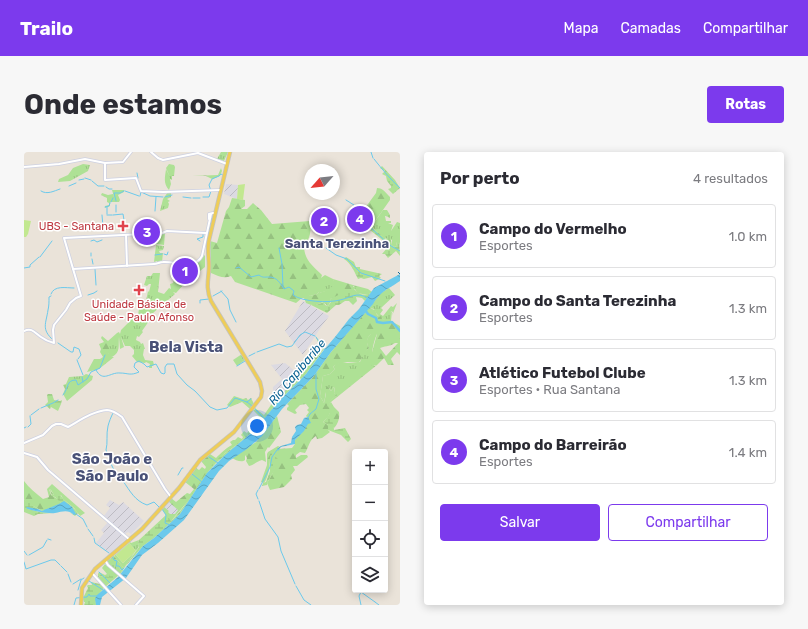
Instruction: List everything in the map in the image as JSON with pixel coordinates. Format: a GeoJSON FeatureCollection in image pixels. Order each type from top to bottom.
{"type":"FeatureCollection","features":[{"type":"Feature","properties":{"kind":"main road"},"geometry":{"type":"LineString","coordinates":[[81,605],[83,587],[92,573],[100,564],[107,562],[142,529],[171,497],[200,460],[236,430],[257,403],[261,394],[261,387],[258,379],[211,301],[208,285],[208,245],[212,215],[216,208],[230,152]]}},
{"type":"Feature","properties":{"kind":"street"},"geometry":{"type":"LineString","coordinates":[[24,166],[59,164],[85,159],[105,162],[123,162],[131,152]]}},
{"type":"Feature","properties":{"kind":"street"},"geometry":{"type":"LineString","coordinates":[[151,152],[162,160],[198,153],[227,164]]}},
{"type":"Feature","properties":{"kind":"street"},"geometry":{"type":"LineString","coordinates":[[105,162],[105,180],[136,178],[141,191],[163,192],[221,190]]}},
{"type":"Feature","properties":{"kind":"street"},"geometry":{"type":"LineString","coordinates":[[73,269],[154,264],[162,262],[184,264],[196,262],[201,258],[210,220],[209,216],[212,215]]}},
{"type":"Feature","properties":{"kind":"street"},"geometry":{"type":"LineString","coordinates":[[24,331],[34,331],[42,338],[54,343],[54,326],[70,303],[81,296],[64,238],[162,233],[166,231],[206,233]]}},
{"type":"Feature","properties":{"kind":"street"},"geometry":{"type":"LineString","coordinates":[[126,234],[127,266]]}},
{"type":"Feature","properties":{"kind":"street"},"geometry":{"type":"LineString","coordinates":[[24,443],[43,435],[56,424],[68,427],[96,413],[110,411],[122,417],[171,497]]}},
{"type":"Feature","properties":{"kind":"street"},"geometry":{"type":"LineString","coordinates":[[24,453],[38,457],[48,470],[130,540]]}},
{"type":"Feature","properties":{"kind":"street"},"geometry":{"type":"LineString","coordinates":[[107,562],[144,596],[136,605]]}},
{"type":"Feature","properties":{"kind":"street"},"geometry":{"type":"LineString","coordinates":[[92,573],[121,605]]}},
{"type":"Feature","properties":{"kind":"shaded area"},"geometry":{"type":"Polygon","coordinates":[[[226,184],[238,185],[237,199],[224,194],[226,184]]]}},
{"type":"Feature","properties":{"kind":"shaded area"},"geometry":{"type":"Polygon","coordinates":[[[303,301],[329,316],[303,355],[285,331],[303,301]]]}},
{"type":"Feature","properties":{"kind":"shaded area"},"geometry":{"type":"Polygon","coordinates":[[[285,363],[300,375],[295,378],[294,383],[277,399],[273,393],[273,387],[282,379],[271,365],[285,363]]]}},
{"type":"Feature","properties":{"kind":"shaded area"},"geometry":{"type":"Polygon","coordinates":[[[110,500],[119,505],[123,502],[144,521],[131,534],[128,532],[125,534],[103,517],[110,508],[106,505],[110,500]]]}},
{"type":"Feature","properties":{"kind":"shaded area"},"geometry":{"type":"Polygon","coordinates":[[[168,501],[179,510],[175,514],[170,514],[164,507],[168,501]]]}},
{"type":"Feature","properties":{"kind":"shaded area"},"geometry":{"type":"Polygon","coordinates":[[[108,522],[127,538],[110,553],[96,543],[104,533],[101,530],[108,522]]]}},
{"type":"Feature","properties":{"kind":"green space"},"geometry":{"type":"Polygon","coordinates":[[[221,152],[228,152],[224,161],[217,159],[221,152]]]}},
{"type":"Feature","properties":{"kind":"green space"},"geometry":{"type":"Polygon","coordinates":[[[83,164],[90,165],[88,171],[70,181],[58,182],[59,179],[68,175],[73,168],[83,164]]]}},
{"type":"Feature","properties":{"kind":"green space"},"geometry":{"type":"Polygon","coordinates":[[[169,164],[174,165],[175,167],[174,176],[172,176],[172,180],[170,179],[171,184],[169,190],[165,180],[166,169],[170,177],[166,168],[169,164]]]}},
{"type":"Feature","properties":{"kind":"green space"},"geometry":{"type":"Polygon","coordinates":[[[382,166],[400,188],[393,194],[388,189],[391,188],[391,186],[387,181],[386,176],[382,174],[385,171],[380,168],[382,166]]]}},
{"type":"Feature","properties":{"kind":"green space"},"geometry":{"type":"Polygon","coordinates":[[[221,168],[222,171],[220,176],[212,179],[206,176],[192,176],[218,175],[221,168]]]}},
{"type":"Feature","properties":{"kind":"green space"},"geometry":{"type":"Polygon","coordinates":[[[245,184],[243,200],[237,199],[238,185],[245,184]]]}},
{"type":"Feature","properties":{"kind":"green space"},"geometry":{"type":"Polygon","coordinates":[[[377,188],[384,191],[390,197],[390,200],[373,224],[367,216],[365,208],[376,193],[377,188]]]}},
{"type":"Feature","properties":{"kind":"green space"},"geometry":{"type":"Polygon","coordinates":[[[112,190],[124,190],[124,192],[118,195],[120,200],[119,202],[110,202],[110,206],[105,208],[105,206],[109,205],[109,203],[107,202],[107,198],[101,195],[102,193],[108,195],[113,194],[115,200],[112,190]]]}},
{"type":"Feature","properties":{"kind":"green space"},"geometry":{"type":"Polygon","coordinates":[[[168,192],[171,192],[171,197],[167,199],[170,201],[168,202],[168,208],[160,211],[163,199],[168,192]]]}},
{"type":"Feature","properties":{"kind":"green space"},"geometry":{"type":"Polygon","coordinates":[[[232,198],[245,200],[245,206],[241,209],[247,209],[253,203],[261,210],[272,224],[310,221],[310,234],[304,245],[305,255],[309,262],[322,275],[319,285],[308,293],[310,296],[330,288],[334,285],[333,279],[353,285],[353,287],[356,287],[355,289],[330,299],[331,301],[328,306],[323,302],[316,305],[311,305],[306,303],[304,298],[296,303],[235,282],[231,276],[223,277],[211,273],[210,241],[217,243],[226,211],[232,198]]]}},
{"type":"Feature","properties":{"kind":"green space"},"geometry":{"type":"Polygon","coordinates":[[[363,207],[373,221],[372,227],[374,229],[386,239],[391,237],[391,245],[394,247],[397,246],[396,242],[399,242],[400,256],[396,251],[388,258],[385,254],[382,254],[387,248],[386,243],[370,230],[371,226],[362,213],[363,207]]]}},
{"type":"Feature","properties":{"kind":"green space"},"geometry":{"type":"Polygon","coordinates":[[[383,210],[387,210],[390,215],[390,218],[385,216],[386,221],[391,221],[391,223],[388,223],[393,225],[391,231],[397,222],[400,223],[400,246],[399,242],[396,242],[397,246],[394,247],[391,245],[392,240],[384,238],[372,227],[383,210]]]}},
{"type":"Feature","properties":{"kind":"green space"},"geometry":{"type":"Polygon","coordinates":[[[358,211],[368,222],[361,227],[352,216],[358,211]]]}},
{"type":"Feature","properties":{"kind":"green space"},"geometry":{"type":"Polygon","coordinates":[[[24,220],[31,221],[26,237],[24,237],[24,220]]]}},
{"type":"Feature","properties":{"kind":"green space"},"geometry":{"type":"Polygon","coordinates":[[[165,233],[164,245],[156,244],[157,234],[165,233]]]}},
{"type":"Feature","properties":{"kind":"green space"},"geometry":{"type":"Polygon","coordinates":[[[156,245],[164,246],[163,250],[159,251],[160,253],[163,253],[162,262],[157,263],[157,261],[154,262],[156,245]]]}},
{"type":"Feature","properties":{"kind":"green space"},"geometry":{"type":"Polygon","coordinates":[[[203,254],[205,256],[205,267],[195,275],[191,273],[194,276],[189,280],[190,272],[188,265],[199,261],[203,254]]]}},
{"type":"Feature","properties":{"kind":"green space"},"geometry":{"type":"Polygon","coordinates":[[[346,257],[354,262],[356,267],[360,267],[360,269],[382,274],[379,276],[381,278],[375,281],[372,277],[358,279],[351,266],[344,259],[346,257]]]}},
{"type":"Feature","properties":{"kind":"green space"},"geometry":{"type":"Polygon","coordinates":[[[181,270],[182,274],[180,279],[185,283],[176,293],[173,292],[175,294],[153,313],[138,315],[139,309],[141,310],[143,307],[150,308],[146,301],[151,284],[147,286],[144,285],[147,276],[151,276],[153,273],[160,273],[158,292],[164,294],[169,288],[171,289],[170,284],[173,283],[175,277],[180,275],[181,270]]]}},
{"type":"Feature","properties":{"kind":"green space"},"geometry":{"type":"Polygon","coordinates":[[[325,275],[333,279],[335,284],[330,289],[310,296],[303,291],[325,275]]]}},
{"type":"Feature","properties":{"kind":"green space"},"geometry":{"type":"Polygon","coordinates":[[[353,285],[368,289],[372,292],[368,295],[357,293],[353,285]]]}},
{"type":"Feature","properties":{"kind":"green space"},"geometry":{"type":"Polygon","coordinates":[[[389,288],[395,295],[381,308],[383,310],[380,314],[383,316],[391,306],[393,307],[397,303],[392,316],[393,312],[391,311],[390,320],[385,320],[380,318],[374,309],[369,308],[381,293],[389,288]]]}},
{"type":"Feature","properties":{"kind":"green space"},"geometry":{"type":"Polygon","coordinates":[[[354,289],[361,294],[370,294],[365,301],[362,298],[356,297],[357,301],[353,305],[349,301],[345,301],[339,305],[336,305],[327,313],[311,305],[312,302],[316,305],[324,302],[325,305],[328,306],[331,302],[330,299],[354,289]]]}},
{"type":"Feature","properties":{"kind":"green space"},"geometry":{"type":"Polygon","coordinates":[[[369,308],[375,310],[377,315],[380,317],[381,315],[382,319],[390,320],[390,313],[392,311],[391,321],[400,326],[400,355],[397,352],[391,359],[394,365],[388,365],[384,358],[377,365],[372,366],[371,356],[377,334],[374,333],[369,335],[367,343],[369,348],[358,363],[349,362],[335,365],[333,367],[335,369],[330,374],[323,376],[320,396],[324,403],[326,387],[327,386],[331,391],[335,386],[334,393],[337,395],[329,402],[326,408],[331,402],[339,412],[338,423],[334,428],[333,427],[330,413],[323,422],[328,425],[328,430],[330,432],[322,438],[317,439],[316,436],[310,442],[305,453],[300,452],[296,455],[296,458],[301,455],[307,455],[308,457],[297,466],[293,466],[295,470],[291,475],[292,479],[284,487],[270,490],[267,483],[275,466],[274,455],[270,456],[269,470],[266,480],[264,483],[261,482],[267,465],[268,452],[278,446],[280,447],[278,450],[292,448],[295,444],[295,440],[304,430],[308,421],[306,416],[309,412],[307,410],[309,408],[306,404],[300,405],[295,410],[297,413],[295,414],[287,410],[289,406],[287,404],[313,377],[331,352],[369,308]],[[395,343],[380,348],[386,356],[398,343],[395,343]]]}},
{"type":"Feature","properties":{"kind":"green space"},"geometry":{"type":"Polygon","coordinates":[[[143,315],[149,317],[149,321],[139,337],[137,336],[136,340],[141,344],[143,343],[145,349],[143,355],[145,360],[153,361],[154,365],[152,368],[149,368],[150,364],[146,362],[137,362],[132,356],[134,354],[134,350],[130,346],[125,346],[121,337],[124,347],[120,349],[119,337],[117,353],[112,357],[107,351],[108,341],[117,333],[119,332],[120,334],[121,330],[135,316],[143,315]]]}},
{"type":"Feature","properties":{"kind":"green space"},"geometry":{"type":"Polygon","coordinates":[[[374,332],[377,334],[373,345],[372,358],[374,366],[377,365],[331,402],[323,414],[328,402],[336,396],[334,393],[335,388],[334,387],[331,391],[329,388],[326,392],[324,403],[320,396],[323,376],[330,374],[335,369],[333,367],[336,364],[342,362],[360,362],[364,352],[369,348],[367,339],[374,332]]]}},
{"type":"Feature","properties":{"kind":"green space"},"geometry":{"type":"Polygon","coordinates":[[[102,336],[108,341],[109,349],[107,351],[111,351],[108,354],[110,353],[112,357],[114,357],[99,369],[87,372],[94,359],[100,359],[103,357],[100,352],[101,349],[99,344],[104,342],[101,338],[102,336]]]}},
{"type":"Feature","properties":{"kind":"green space"},"geometry":{"type":"Polygon","coordinates":[[[316,337],[324,349],[306,374],[278,402],[267,416],[261,416],[261,420],[246,437],[225,453],[212,466],[188,501],[171,521],[166,518],[166,515],[161,508],[163,506],[169,511],[168,512],[170,514],[175,514],[178,510],[168,501],[171,498],[176,502],[187,493],[190,494],[194,489],[185,482],[196,468],[199,470],[202,467],[205,469],[206,467],[201,461],[210,454],[216,458],[232,445],[230,442],[238,437],[242,439],[243,437],[241,435],[244,431],[247,433],[254,423],[260,419],[260,417],[253,410],[254,409],[258,412],[254,408],[264,415],[273,402],[294,383],[296,377],[301,374],[303,367],[306,366],[318,351],[323,350],[316,337]]]}},
{"type":"Feature","properties":{"kind":"green space"},"geometry":{"type":"Polygon","coordinates":[[[242,354],[245,360],[237,366],[233,360],[242,354]]]}},
{"type":"Feature","properties":{"kind":"green space"},"geometry":{"type":"Polygon","coordinates":[[[86,374],[93,376],[92,380],[67,401],[63,394],[65,389],[63,385],[66,384],[69,377],[83,376],[86,374]]]}},
{"type":"Feature","properties":{"kind":"green space"},"geometry":{"type":"Polygon","coordinates":[[[48,394],[52,394],[54,400],[62,400],[58,411],[51,407],[50,409],[45,405],[48,402],[48,394]]]}},
{"type":"Feature","properties":{"kind":"green space"},"geometry":{"type":"Polygon","coordinates":[[[234,396],[243,399],[246,398],[248,400],[251,398],[254,404],[250,409],[242,402],[230,407],[227,405],[234,396]]]}},
{"type":"Feature","properties":{"kind":"green space"},"geometry":{"type":"Polygon","coordinates":[[[254,408],[262,416],[267,416],[255,430],[217,462],[207,473],[180,514],[143,546],[124,568],[139,547],[139,540],[166,515],[166,518],[169,518],[171,521],[177,515],[207,472],[215,462],[238,444],[259,423],[261,417],[254,408]]]}},
{"type":"Feature","properties":{"kind":"green space"},"geometry":{"type":"Polygon","coordinates":[[[330,413],[334,430],[345,428],[351,439],[348,442],[341,435],[328,430],[328,425],[323,422],[330,413]]]}},
{"type":"Feature","properties":{"kind":"green space"},"geometry":{"type":"Polygon","coordinates":[[[277,416],[281,432],[265,452],[266,462],[262,460],[249,466],[245,455],[245,460],[242,461],[232,458],[256,442],[277,416]]]}},
{"type":"Feature","properties":{"kind":"green space"},"geometry":{"type":"Polygon","coordinates":[[[273,454],[278,459],[274,471],[267,485],[262,486],[263,483],[266,482],[270,471],[270,456],[273,454]]]}},
{"type":"Feature","properties":{"kind":"green space"},"geometry":{"type":"Polygon","coordinates":[[[24,481],[43,499],[49,497],[47,489],[52,484],[85,513],[80,516],[74,508],[63,499],[61,495],[54,495],[49,489],[51,495],[61,503],[55,507],[42,511],[24,499],[24,481]]]}},
{"type":"Feature","properties":{"kind":"green space"},"geometry":{"type":"Polygon","coordinates":[[[49,488],[54,495],[60,494],[63,499],[78,513],[75,516],[69,512],[76,514],[52,496],[49,488]]]}},
{"type":"Feature","properties":{"kind":"green space"},"geometry":{"type":"Polygon","coordinates":[[[24,499],[38,509],[28,509],[53,513],[38,514],[34,516],[24,512],[24,499]]]}},
{"type":"Feature","properties":{"kind":"green space"},"geometry":{"type":"Polygon","coordinates":[[[139,540],[139,546],[136,551],[129,543],[116,555],[123,563],[135,552],[124,568],[114,556],[130,542],[139,540]]]}},
{"type":"Feature","properties":{"kind":"green space"},"geometry":{"type":"Polygon","coordinates":[[[129,543],[136,551],[123,563],[116,555],[129,543]]]}},
{"type":"Feature","properties":{"kind":"green space"},"geometry":{"type":"Polygon","coordinates":[[[113,555],[124,568],[122,572],[119,567],[116,567],[110,560],[113,555]]]}},
{"type":"Feature","properties":{"kind":"green space"},"geometry":{"type":"Polygon","coordinates":[[[110,559],[119,567],[122,572],[120,574],[108,564],[108,560],[110,559]]]}},
{"type":"Feature","properties":{"kind":"green space"},"geometry":{"type":"Polygon","coordinates":[[[105,564],[117,574],[109,578],[103,576],[98,577],[99,572],[105,575],[107,574],[102,568],[105,564]]]}},
{"type":"Feature","properties":{"kind":"green space"},"geometry":{"type":"Polygon","coordinates":[[[118,572],[120,574],[105,587],[98,577],[109,577],[110,574],[118,572]]]}},
{"type":"Feature","properties":{"kind":"green space"},"geometry":{"type":"Polygon","coordinates":[[[91,582],[100,584],[104,588],[97,597],[96,605],[84,605],[85,602],[82,596],[84,596],[88,588],[87,586],[92,585],[91,582]]]}},
{"type":"Feature","properties":{"kind":"water","name":"Rio Capibaribe"},"geometry":{"type":"Polygon","coordinates":[[[400,274],[400,281],[379,296],[331,352],[313,377],[282,409],[262,436],[247,449],[229,461],[219,471],[184,520],[142,555],[126,578],[102,597],[100,605],[96,605],[95,599],[97,595],[118,577],[143,546],[180,514],[207,473],[225,455],[255,430],[278,402],[306,374],[349,319],[359,309],[374,288],[400,274]]]}},
{"type":"Feature","properties":{"kind":"water"},"geometry":{"type":"Polygon","coordinates":[[[308,417],[311,423],[308,424],[304,431],[295,440],[295,444],[281,447],[278,451],[277,449],[281,446],[291,443],[292,437],[296,431],[295,427],[301,424],[304,418],[308,417]]]}},
{"type":"Feature","properties":{"kind":"water"},"geometry":{"type":"Polygon","coordinates":[[[64,501],[72,507],[76,514],[74,515],[67,511],[45,513],[26,508],[38,509],[42,511],[64,501]]]}},
{"type":"Feature","properties":{"kind":"waterway"},"geometry":{"type":"LineString","coordinates":[[371,152],[373,158]]}},
{"type":"Feature","properties":{"kind":"waterway"},"geometry":{"type":"LineString","coordinates":[[374,159],[389,178],[400,188]]}},
{"type":"Feature","properties":{"kind":"waterway"},"geometry":{"type":"LineString","coordinates":[[137,173],[138,178]]}},
{"type":"Feature","properties":{"kind":"waterway"},"geometry":{"type":"LineString","coordinates":[[203,197],[209,197],[211,191],[209,185],[212,179],[221,174],[223,175]]}},
{"type":"Feature","properties":{"kind":"waterway"},"geometry":{"type":"LineString","coordinates":[[85,178],[91,180]]}},
{"type":"Feature","properties":{"kind":"waterway"},"geometry":{"type":"LineString","coordinates":[[79,180],[84,179]]}},
{"type":"Feature","properties":{"kind":"waterway"},"geometry":{"type":"LineString","coordinates":[[92,181],[98,186],[104,186]]}},
{"type":"Feature","properties":{"kind":"waterway"},"geometry":{"type":"LineString","coordinates":[[69,186],[76,183]]}},
{"type":"Feature","properties":{"kind":"waterway"},"geometry":{"type":"LineString","coordinates":[[106,187],[112,189]]}},
{"type":"Feature","properties":{"kind":"waterway"},"geometry":{"type":"LineString","coordinates":[[41,191],[48,193],[60,189]]}},
{"type":"Feature","properties":{"kind":"waterway"},"geometry":{"type":"LineString","coordinates":[[116,201],[114,193],[124,191]]}},
{"type":"Feature","properties":{"kind":"waterway"},"geometry":{"type":"LineString","coordinates":[[125,191],[139,196]]}},
{"type":"Feature","properties":{"kind":"waterway"},"geometry":{"type":"LineString","coordinates":[[140,196],[141,192],[150,196],[163,197]]}},
{"type":"Feature","properties":{"kind":"waterway"},"geometry":{"type":"LineString","coordinates":[[165,197],[172,195]]}},
{"type":"Feature","properties":{"kind":"waterway"},"geometry":{"type":"LineString","coordinates":[[155,211],[156,197]]}},
{"type":"Feature","properties":{"kind":"waterway"},"geometry":{"type":"LineString","coordinates":[[183,197],[191,198]]}},
{"type":"Feature","properties":{"kind":"waterway"},"geometry":{"type":"LineString","coordinates":[[111,202],[113,198]]}},
{"type":"Feature","properties":{"kind":"waterway"},"geometry":{"type":"LineString","coordinates":[[193,198],[200,198]]}},
{"type":"Feature","properties":{"kind":"waterway"},"geometry":{"type":"LineString","coordinates":[[346,200],[354,205]]}},
{"type":"Feature","properties":{"kind":"waterway"},"geometry":{"type":"LineString","coordinates":[[105,207],[109,206],[110,203]]}},
{"type":"Feature","properties":{"kind":"waterway"},"geometry":{"type":"LineString","coordinates":[[116,205],[116,212]]}},
{"type":"Feature","properties":{"kind":"waterway"},"geometry":{"type":"LineString","coordinates":[[356,206],[364,209],[366,215],[372,223],[371,228],[391,246],[400,251]]}},
{"type":"Feature","properties":{"kind":"waterway"},"geometry":{"type":"LineString","coordinates":[[107,207],[107,214]]}},
{"type":"Feature","properties":{"kind":"waterway"},"geometry":{"type":"LineString","coordinates":[[113,215],[123,214],[124,220]]}},
{"type":"Feature","properties":{"kind":"waterway"},"geometry":{"type":"LineString","coordinates":[[102,215],[103,227]]}},
{"type":"Feature","properties":{"kind":"waterway"},"geometry":{"type":"LineString","coordinates":[[107,215],[112,215]]}},
{"type":"Feature","properties":{"kind":"waterway"},"geometry":{"type":"LineString","coordinates":[[209,230],[212,216]]}},
{"type":"Feature","properties":{"kind":"waterway"},"geometry":{"type":"LineString","coordinates":[[149,232],[154,227],[154,221]]}},
{"type":"Feature","properties":{"kind":"waterway"},"geometry":{"type":"LineString","coordinates":[[208,235],[209,230]]}},
{"type":"Feature","properties":{"kind":"waterway"},"geometry":{"type":"LineString","coordinates":[[142,240],[146,238],[148,234]]}},
{"type":"Feature","properties":{"kind":"waterway"},"geometry":{"type":"LineString","coordinates":[[200,241],[197,239],[203,237],[203,234]]}},
{"type":"Feature","properties":{"kind":"waterway"},"geometry":{"type":"LineString","coordinates":[[91,241],[94,240],[97,242],[102,240]]}},
{"type":"Feature","properties":{"kind":"waterway"},"geometry":{"type":"LineString","coordinates":[[40,257],[52,241]]}},
{"type":"Feature","properties":{"kind":"waterway"},"geometry":{"type":"LineString","coordinates":[[279,248],[282,264],[283,287]]}},
{"type":"Feature","properties":{"kind":"waterway"},"geometry":{"type":"LineString","coordinates":[[326,248],[336,255],[347,259],[361,273],[385,281]]}},
{"type":"Feature","properties":{"kind":"waterway"},"geometry":{"type":"LineString","coordinates":[[164,254],[167,255],[168,252]]}},
{"type":"Feature","properties":{"kind":"waterway"},"geometry":{"type":"LineString","coordinates":[[155,255],[162,254]]}},
{"type":"Feature","properties":{"kind":"waterway"},"geometry":{"type":"LineString","coordinates":[[24,268],[30,267],[30,265],[39,257]]}},
{"type":"Feature","properties":{"kind":"waterway"},"geometry":{"type":"LineString","coordinates":[[92,259],[93,264]]}},
{"type":"Feature","properties":{"kind":"waterway"},"geometry":{"type":"LineString","coordinates":[[236,268],[239,267],[251,277],[259,275],[274,278],[284,289],[289,287],[294,291],[293,295],[303,299],[329,301],[340,300],[357,295],[367,298]]}},
{"type":"Feature","properties":{"kind":"waterway"},"geometry":{"type":"LineString","coordinates":[[95,269],[96,285]]}},
{"type":"Feature","properties":{"kind":"waterway"},"geometry":{"type":"LineString","coordinates":[[51,294],[57,288],[74,288]]}},
{"type":"Feature","properties":{"kind":"waterway"},"geometry":{"type":"LineString","coordinates":[[88,295],[97,291]]}},
{"type":"Feature","properties":{"kind":"waterway"},"geometry":{"type":"LineString","coordinates":[[221,291],[228,299],[230,310],[236,322]]}},
{"type":"Feature","properties":{"kind":"waterway"},"geometry":{"type":"LineString","coordinates":[[213,296],[222,291]]}},
{"type":"Feature","properties":{"kind":"waterway"},"geometry":{"type":"LineString","coordinates":[[51,296],[49,297],[49,307],[45,326],[47,333],[53,340]]}},
{"type":"Feature","properties":{"kind":"waterway"},"geometry":{"type":"LineString","coordinates":[[200,303],[200,300],[209,299]]}},
{"type":"Feature","properties":{"kind":"waterway"},"geometry":{"type":"LineString","coordinates":[[365,310],[368,314],[376,318],[377,322],[392,322],[400,331]]}},
{"type":"Feature","properties":{"kind":"waterway"},"geometry":{"type":"LineString","coordinates":[[257,352],[279,344],[287,347],[292,346],[300,335],[305,332],[315,336]]}},
{"type":"Feature","properties":{"kind":"waterway"},"geometry":{"type":"LineString","coordinates":[[316,337],[325,350]]}},
{"type":"Feature","properties":{"kind":"waterway"},"geometry":{"type":"LineString","coordinates":[[58,343],[71,352],[73,352],[74,347],[79,349],[81,355],[78,359]]}},
{"type":"Feature","properties":{"kind":"waterway"},"geometry":{"type":"LineString","coordinates":[[249,356],[255,353]]}},
{"type":"Feature","properties":{"kind":"waterway"},"geometry":{"type":"LineString","coordinates":[[63,395],[71,381],[76,380],[78,385],[87,379],[91,372],[100,368],[105,355]]}},
{"type":"Feature","properties":{"kind":"waterway"},"geometry":{"type":"LineString","coordinates":[[77,360],[83,375]]}},
{"type":"Feature","properties":{"kind":"waterway"},"geometry":{"type":"LineString","coordinates":[[96,370],[101,376],[116,373],[133,374],[139,372],[134,367],[135,363],[139,361],[147,367],[156,364],[161,373],[164,374],[167,364],[174,364],[177,374],[210,407],[217,410],[227,408],[235,398],[247,402],[252,406]]}},
{"type":"Feature","properties":{"kind":"waterway"},"geometry":{"type":"LineString","coordinates":[[237,366],[245,361]]}},
{"type":"Feature","properties":{"kind":"waterway"},"geometry":{"type":"LineString","coordinates":[[308,418],[316,409],[319,399],[316,389],[316,373]]}},
{"type":"Feature","properties":{"kind":"waterway"},"geometry":{"type":"LineString","coordinates":[[82,377],[83,382]]}},
{"type":"Feature","properties":{"kind":"waterway"},"geometry":{"type":"LineString","coordinates":[[247,402],[251,399]]}},
{"type":"Feature","properties":{"kind":"waterway"},"geometry":{"type":"LineString","coordinates":[[41,408],[58,400]]}},
{"type":"Feature","properties":{"kind":"waterway"},"geometry":{"type":"LineString","coordinates":[[254,408],[265,419]]}},
{"type":"Feature","properties":{"kind":"waterway"},"geometry":{"type":"LineString","coordinates":[[31,415],[39,409]]}},
{"type":"Feature","properties":{"kind":"waterway"},"geometry":{"type":"LineString","coordinates":[[113,413],[107,429],[106,450],[112,466],[115,472],[139,501],[147,505],[154,502],[159,507]]}},
{"type":"Feature","properties":{"kind":"waterway"},"geometry":{"type":"LineString","coordinates":[[28,427],[31,424],[30,416]]}},
{"type":"Feature","properties":{"kind":"waterway"},"geometry":{"type":"LineString","coordinates":[[259,489],[270,467],[272,457],[277,450]]}},
{"type":"Feature","properties":{"kind":"waterway"},"geometry":{"type":"LineString","coordinates":[[209,457],[218,463]]}},
{"type":"Feature","properties":{"kind":"waterway"},"geometry":{"type":"LineString","coordinates":[[178,475],[183,468]]}},
{"type":"Feature","properties":{"kind":"waterway"},"geometry":{"type":"LineString","coordinates":[[192,474],[202,482]]}},
{"type":"Feature","properties":{"kind":"waterway"},"geometry":{"type":"LineString","coordinates":[[258,490],[256,494],[258,499]]}},
{"type":"Feature","properties":{"kind":"waterway"},"geometry":{"type":"LineString","coordinates":[[259,501],[265,519],[278,537],[281,551],[295,584]]}},
{"type":"Feature","properties":{"kind":"waterway"},"geometry":{"type":"LineString","coordinates":[[162,509],[166,515],[165,523],[170,525]]}},
{"type":"Feature","properties":{"kind":"waterway"},"geometry":{"type":"LineString","coordinates":[[76,514],[83,519],[87,527]]}},
{"type":"Feature","properties":{"kind":"waterway"},"geometry":{"type":"LineString","coordinates":[[88,529],[93,536]]}},
{"type":"Feature","properties":{"kind":"waterway"},"geometry":{"type":"LineString","coordinates":[[94,538],[95,543],[109,553]]}},
{"type":"Feature","properties":{"kind":"waterway"},"geometry":{"type":"LineString","coordinates":[[29,555],[43,547],[47,540]]}},
{"type":"Feature","properties":{"kind":"waterway"},"geometry":{"type":"LineString","coordinates":[[24,551],[27,555]]}},
{"type":"Feature","properties":{"kind":"waterway"},"geometry":{"type":"LineString","coordinates":[[112,556],[114,560],[117,561],[116,566],[119,566],[122,570],[124,568]]}},
{"type":"Feature","properties":{"kind":"waterway"},"geometry":{"type":"LineString","coordinates":[[24,562],[26,569],[51,560],[55,560],[60,565]]}},
{"type":"Feature","properties":{"kind":"waterway"},"geometry":{"type":"LineString","coordinates":[[61,566],[67,572]]}},
{"type":"Feature","properties":{"kind":"waterway"},"geometry":{"type":"LineString","coordinates":[[99,572],[110,583]]}},
{"type":"Feature","properties":{"kind":"waterway"},"geometry":{"type":"LineString","coordinates":[[68,574],[71,582]]}},
{"type":"Feature","properties":{"kind":"waterway"},"geometry":{"type":"LineString","coordinates":[[78,590],[81,580],[84,578]]}},
{"type":"Feature","properties":{"kind":"waterway"},"geometry":{"type":"LineString","coordinates":[[73,584],[81,579]]}},
{"type":"Feature","properties":{"kind":"waterway"},"geometry":{"type":"LineString","coordinates":[[89,581],[103,590]]}},
{"type":"Feature","properties":{"kind":"waterway"},"geometry":{"type":"LineString","coordinates":[[296,586],[304,600],[311,605]]}},
{"type":"Feature","properties":{"kind":"waterway"},"geometry":{"type":"LineString","coordinates":[[361,605],[359,596],[361,592],[375,602]]}},
{"type":"Feature","properties":{"kind":"waterway"},"geometry":{"type":"LineString","coordinates":[[74,605],[76,598],[87,597],[89,594],[90,596],[98,596]]}},
{"type":"Feature","properties":{"kind":"waterway"},"geometry":{"type":"LineString","coordinates":[[375,602],[379,605]]}},
{"type":"Feature","properties":{"kind":"place","name":"Campo do Barreirão"},"geometry":{"type":"Point","coordinates":[360,219]}},
{"type":"Feature","properties":{"kind":"place","name":"Campo do Santa Terezinha"},"geometry":{"type":"Point","coordinates":[324,221]}},
{"type":"Feature","properties":{"kind":"place","name":"UBS - Santana"},"geometry":{"type":"Point","coordinates":[123,226]}},
{"type":"Feature","properties":{"kind":"place","name":"Atlético Futebol Clube"},"geometry":{"type":"Point","coordinates":[147,232]}},
{"type":"Feature","properties":{"kind":"place","name":"Campo do Vermelho"},"geometry":{"type":"Point","coordinates":[185,271]}},
{"type":"Feature","properties":{"kind":"place","name":"Unidade Básica de Saúde - Paulo Afonso"},"geometry":{"type":"Point","coordinates":[139,290]}},
{"type":"Feature","properties":{"kind":"district","name":"Santa Terezinha"},"geometry":{"type":"Point","coordinates":[337,243]}},
{"type":"Feature","properties":{"kind":"district","name":"Bela Vista"},"geometry":{"type":"Point","coordinates":[186,347]}},
{"type":"Feature","properties":{"kind":"district","name":"São João e São Paulo"},"geometry":{"type":"Point","coordinates":[112,468]}}]}
